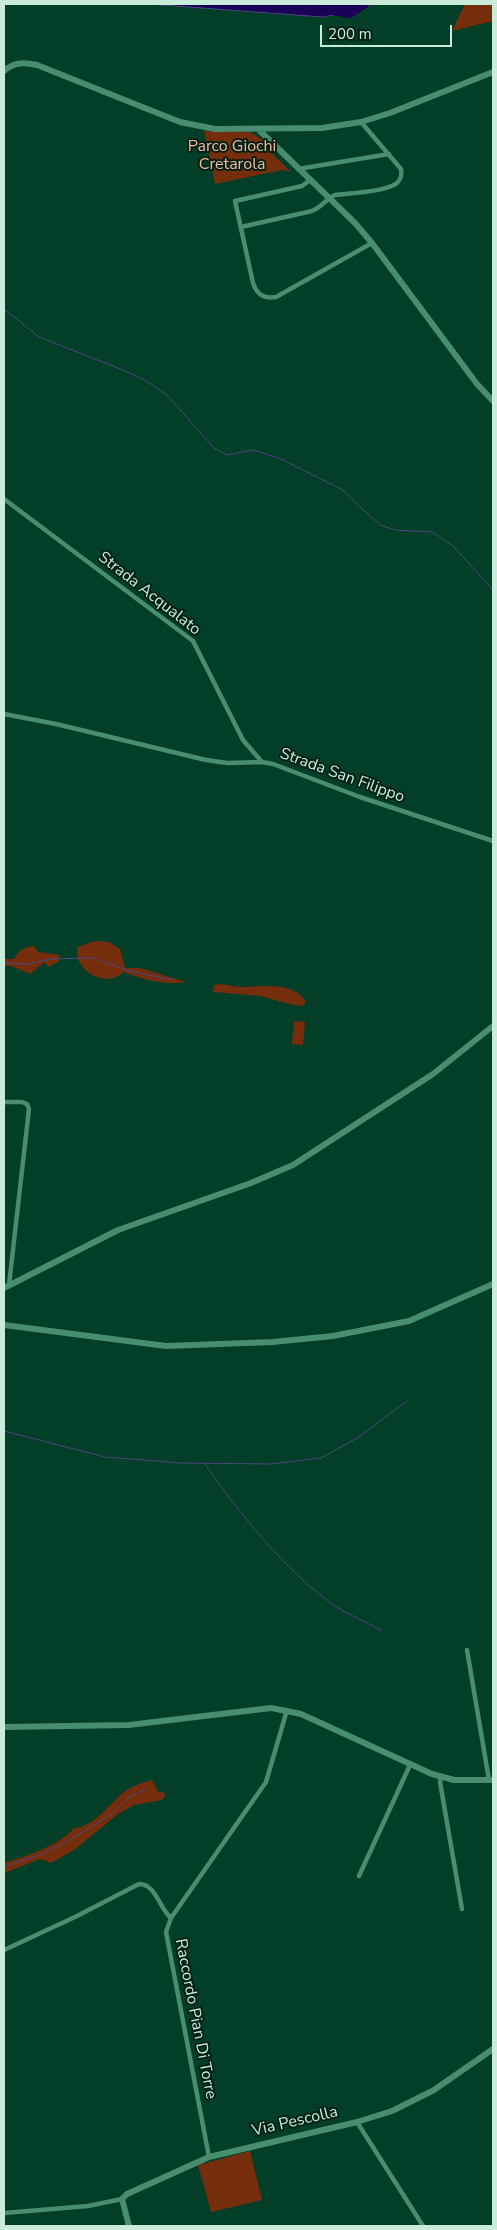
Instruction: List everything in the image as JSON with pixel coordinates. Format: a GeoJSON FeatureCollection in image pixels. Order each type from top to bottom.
{"type":"FeatureCollection","features":[{"type":"Feature","properties":{"kind":"street"},"geometry":{"type":"LineString","coordinates":[[4,71],[15,64],[27,63],[180,122],[215,129],[322,128],[361,122],[390,113],[493,72]]}},
{"type":"Feature","properties":{"kind":"street"},"geometry":{"type":"LineString","coordinates":[[241,227],[319,209],[328,198],[392,186],[397,183],[400,179],[401,169],[361,122]]}},
{"type":"Feature","properties":{"kind":"street"},"geometry":{"type":"LineString","coordinates":[[258,129],[372,244],[477,384],[493,401]]}},
{"type":"Feature","properties":{"kind":"street"},"geometry":{"type":"LineString","coordinates":[[267,138],[269,129]]}},
{"type":"Feature","properties":{"kind":"street"},"geometry":{"type":"LineString","coordinates":[[269,129],[275,146]]}},
{"type":"Feature","properties":{"kind":"street"},"geometry":{"type":"LineString","coordinates":[[298,168],[389,154]]}},
{"type":"Feature","properties":{"kind":"street"},"geometry":{"type":"LineString","coordinates":[[310,180],[302,186],[236,200],[254,287],[265,298],[281,295],[372,244]]}},
{"type":"Feature","properties":{"kind":"street","name":"Strada Acqualato"},"geometry":{"type":"LineString","coordinates":[[4,499],[193,641],[243,740],[262,762]]}},
{"type":"Feature","properties":{"kind":"street","name":"Strada San Filippo"},"geometry":{"type":"LineString","coordinates":[[4,714],[56,724],[206,760],[262,762],[284,767],[360,797],[493,841]]}},
{"type":"Feature","properties":{"kind":"street"},"geometry":{"type":"LineString","coordinates":[[6,1286],[118,1230],[251,1183],[293,1165],[433,1074],[493,1026]]}},
{"type":"Feature","properties":{"kind":"street"},"geometry":{"type":"LineString","coordinates":[[4,1102],[22,1102],[27,1104],[29,1109],[6,1286]]}},
{"type":"Feature","properties":{"kind":"street"},"geometry":{"type":"LineString","coordinates":[[4,1325],[166,1346],[209,1346],[280,1341],[333,1336],[409,1321],[493,1284]]}},
{"type":"Feature","properties":{"kind":"street"},"geometry":{"type":"LineString","coordinates":[[4,1727],[128,1725],[259,1709],[287,1710],[301,1714],[410,1765],[441,1777],[454,1780],[491,1780],[467,1650]]}},
{"type":"Feature","properties":{"kind":"street","name":"Raccordo Pian Di Torre"},"geometry":{"type":"LineString","coordinates":[[209,2157],[166,1932],[170,1918],[266,1782],[287,1710]]}},
{"type":"Feature","properties":{"kind":"street"},"geometry":{"type":"LineString","coordinates":[[359,1876],[410,1765]]}},
{"type":"Feature","properties":{"kind":"street"},"geometry":{"type":"LineString","coordinates":[[441,1777],[440,1782],[462,1909]]}},
{"type":"Feature","properties":{"kind":"street"},"geometry":{"type":"LineString","coordinates":[[4,1950],[75,1917],[139,1884],[148,1886],[153,1891],[158,1904],[170,1918]]}},
{"type":"Feature","properties":{"kind":"street","name":"Via Pescolla"},"geometry":{"type":"LineString","coordinates":[[122,2200],[127,2194],[209,2157],[358,2122],[407,2104],[434,2090],[493,2049]]}},
{"type":"Feature","properties":{"kind":"street"},"geometry":{"type":"LineString","coordinates":[[358,2122],[423,2226]]}},
{"type":"Feature","properties":{"kind":"street"},"geometry":{"type":"LineString","coordinates":[[4,2213],[88,2206],[122,2200],[129,2226]]}},
{"type":"Feature","properties":{"kind":"green space"},"geometry":{"type":"Polygon","coordinates":[[[465,4],[493,4],[493,21],[452,31],[465,4]]]}},
{"type":"Feature","properties":{"kind":"green space","name":"Parco Giochi Cretarola"},"geometry":{"type":"Polygon","coordinates":[[[204,131],[250,132],[263,140],[261,143],[291,172],[282,170],[215,184],[204,131]]]}},
{"type":"Feature","properties":{"kind":"green space"},"geometry":{"type":"Polygon","coordinates":[[[95,941],[109,942],[120,949],[125,968],[140,968],[186,982],[162,982],[123,972],[118,976],[105,979],[92,975],[81,965],[78,959],[77,947],[95,941]]]}},
{"type":"Feature","properties":{"kind":"green space"},"geometry":{"type":"Polygon","coordinates":[[[34,946],[38,952],[60,955],[58,962],[48,967],[45,962],[30,974],[11,966],[4,966],[4,959],[14,959],[22,950],[34,946]]]}},
{"type":"Feature","properties":{"kind":"green space"},"geometry":{"type":"Polygon","coordinates":[[[221,984],[241,987],[270,986],[287,988],[301,996],[306,1002],[302,1006],[261,996],[213,992],[214,985],[221,984]]]}},
{"type":"Feature","properties":{"kind":"green space"},"geometry":{"type":"Polygon","coordinates":[[[294,1021],[305,1022],[303,1045],[292,1044],[294,1021]]]}},
{"type":"Feature","properties":{"kind":"green space"},"geometry":{"type":"Polygon","coordinates":[[[152,1780],[159,1793],[163,1791],[165,1795],[162,1800],[134,1805],[118,1814],[74,1850],[51,1863],[40,1859],[4,1873],[4,1863],[32,1854],[60,1840],[74,1828],[88,1824],[95,1819],[127,1790],[152,1780]]]}},
{"type":"Feature","properties":{"kind":"green space"},"geometry":{"type":"Polygon","coordinates":[[[250,2151],[262,2200],[211,2212],[198,2165],[250,2151]]]}},
{"type":"Feature","properties":{"kind":"shaded area"},"geometry":{"type":"Polygon","coordinates":[[[149,4],[371,4],[363,8],[324,17],[149,4]]]}},
{"type":"Feature","properties":{"kind":"waterway"},"geometry":{"type":"LineString","coordinates":[[333,11],[350,14],[365,4]]}},
{"type":"Feature","properties":{"kind":"waterway"},"geometry":{"type":"LineString","coordinates":[[4,309],[39,337],[145,380],[167,395],[214,448],[227,455],[253,450],[279,458],[341,489],[380,525],[395,530],[433,532],[453,546],[493,590]]}},
{"type":"Feature","properties":{"kind":"waterway"},"geometry":{"type":"LineString","coordinates":[[4,963],[29,964],[50,959],[93,958],[129,971],[172,980]]}},
{"type":"Feature","properties":{"kind":"waterway"},"geometry":{"type":"LineString","coordinates":[[4,1431],[105,1457],[181,1463],[271,1464],[321,1458],[359,1437],[407,1401]]}},
{"type":"Feature","properties":{"kind":"waterway"},"geometry":{"type":"LineString","coordinates":[[205,1464],[248,1521],[298,1576],[335,1606],[382,1631]]}},
{"type":"Feature","properties":{"kind":"waterway"},"geometry":{"type":"LineString","coordinates":[[4,1867],[45,1853],[68,1841],[110,1815],[130,1797],[147,1788]]}}]}
